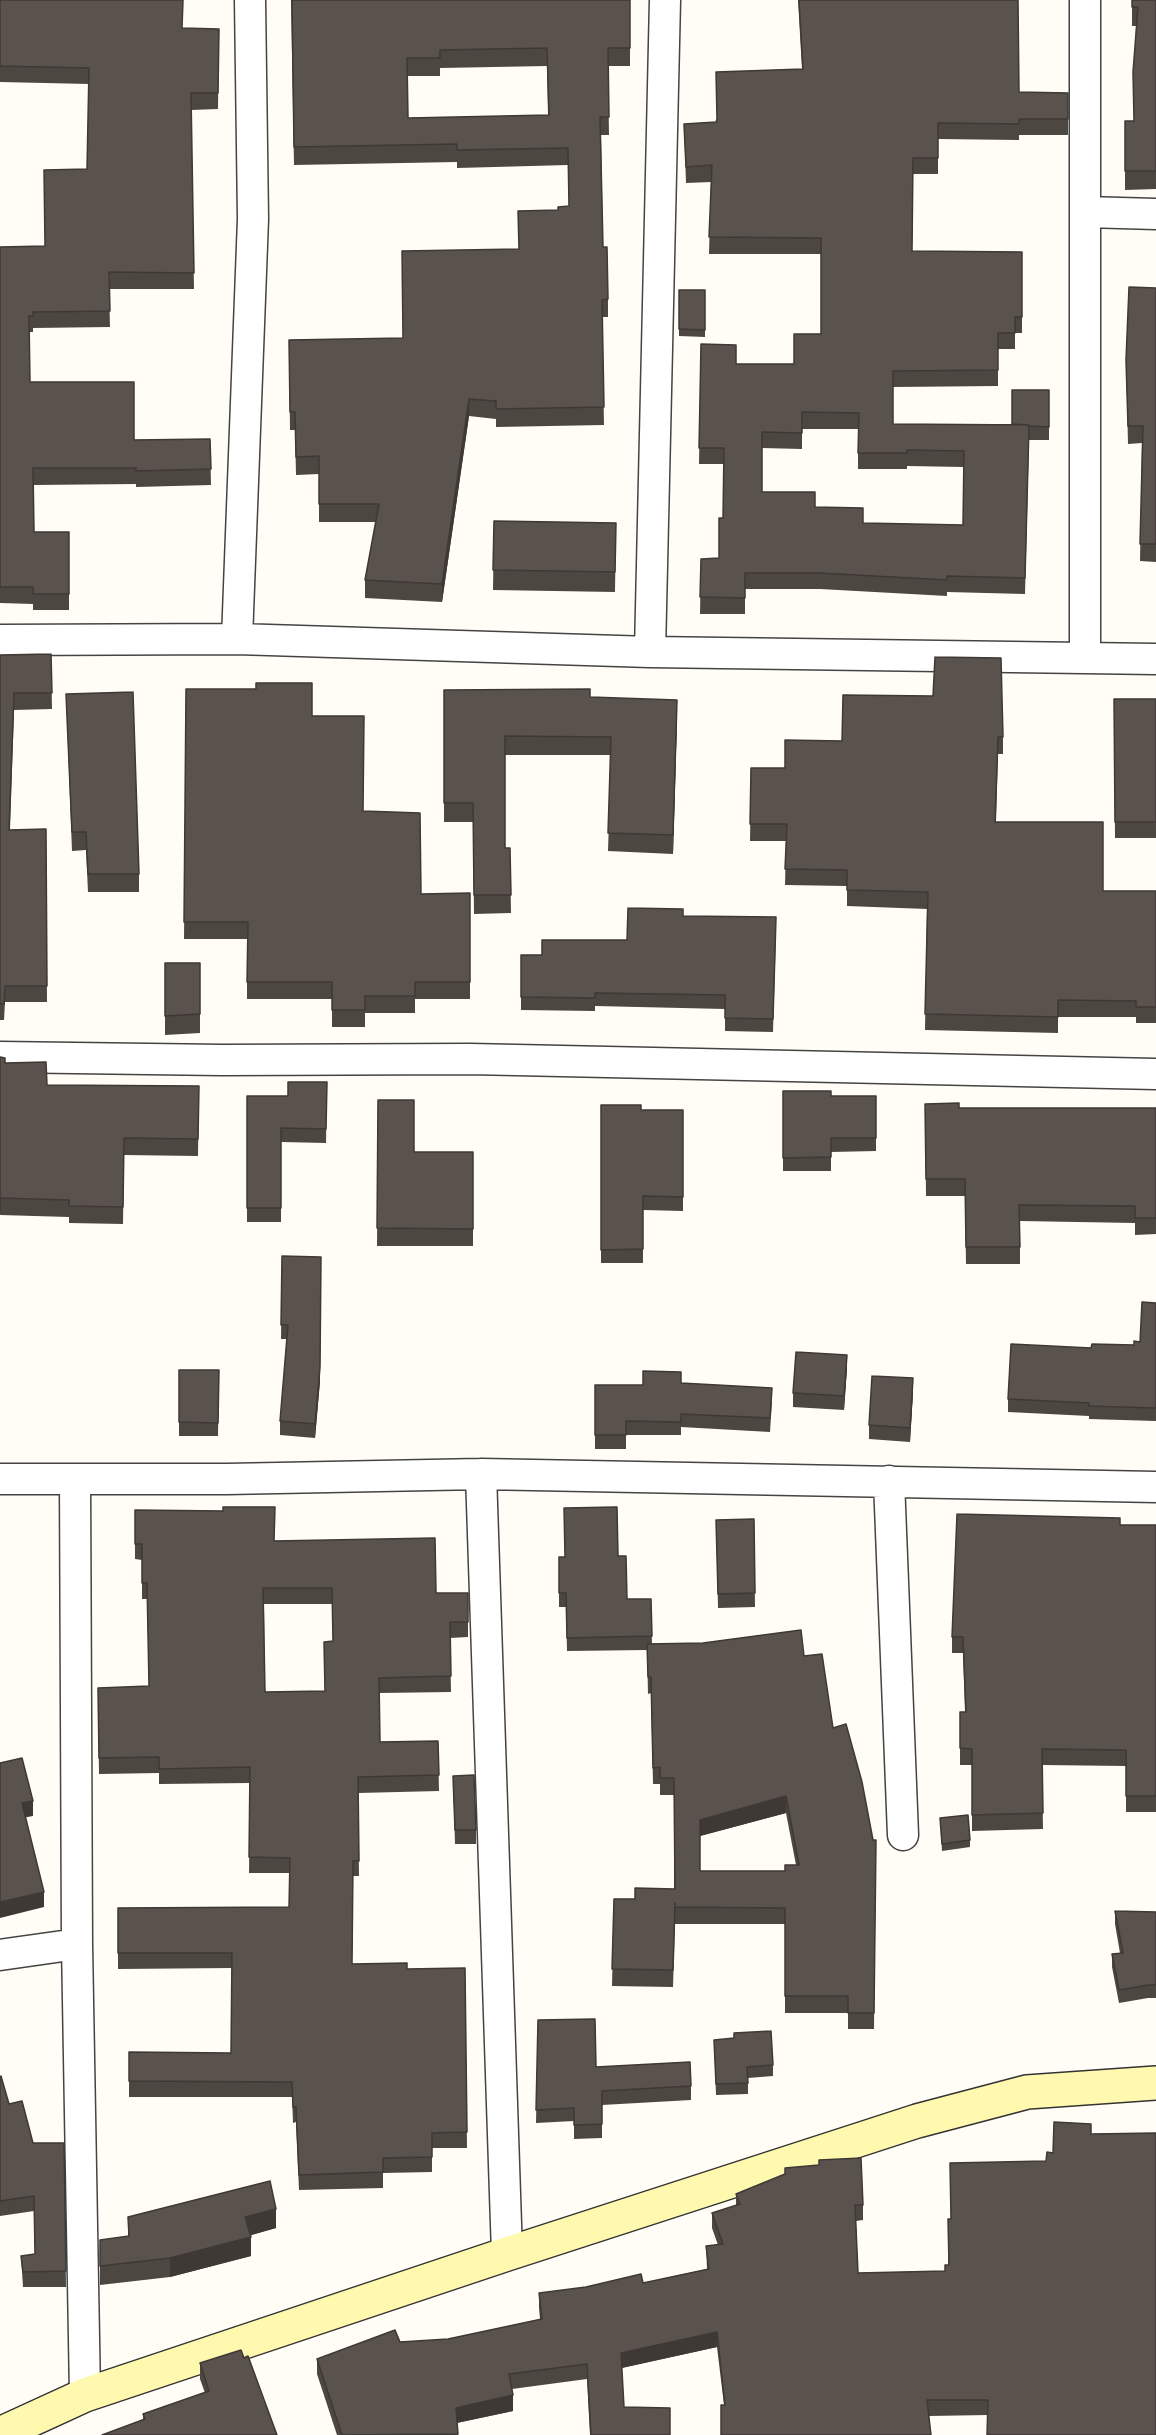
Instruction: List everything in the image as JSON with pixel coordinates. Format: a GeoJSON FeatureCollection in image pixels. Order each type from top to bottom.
{"type":"FeatureCollection","features":[{"type":"Feature","properties":{"kind":"street"},"geometry":{"type":"LineString","coordinates":[[237,639],[253,219],[250,0]]}},
{"type":"Feature","properties":{"kind":"street"},"geometry":{"type":"LineString","coordinates":[[650,652],[665,0]]}},
{"type":"Feature","properties":{"kind":"street"},"geometry":{"type":"LineString","coordinates":[[1085,0],[1085,658]]}},
{"type":"Feature","properties":{"kind":"street"},"geometry":{"type":"LineString","coordinates":[[1085,212],[1156,214]]}},
{"type":"Feature","properties":{"kind":"street"},"geometry":{"type":"LineString","coordinates":[[0,640],[237,639],[650,652],[1156,659]]}},
{"type":"Feature","properties":{"kind":"street"},"geometry":{"type":"LineString","coordinates":[[0,1057],[222,1060],[470,1059],[1156,1074]]}},
{"type":"Feature","properties":{"kind":"street"},"geometry":{"type":"LineString","coordinates":[[481,1474],[507,2253]]}},
{"type":"Feature","properties":{"kind":"street"},"geometry":{"type":"LineString","coordinates":[[0,1479],[481,1474],[1156,1486]]}},
{"type":"Feature","properties":{"kind":"street"},"geometry":{"type":"LineString","coordinates":[[75,1479],[77,1944],[85,2395]]}},
{"type":"Feature","properties":{"kind":"street"},"geometry":{"type":"LineString","coordinates":[[890,1481],[903,1835]]}},
{"type":"Feature","properties":{"kind":"street"},"geometry":{"type":"LineString","coordinates":[[0,1954],[77,1944]]}},
{"type":"Feature","properties":{"kind":"street"},"geometry":{"type":"LineString","coordinates":[[0,2434],[85,2395],[507,2253],[917,2121],[1027,2092],[1156,2083]]}},
{"type":"Feature","properties":{"kind":"building"},"geometry":{"type":"Polygon","coordinates":[[[0,0],[183,0],[182,28],[219,29],[218,93],[191,93],[194,273],[109,272],[110,311],[33,312],[33,316],[29,316],[30,382],[134,382],[134,440],[210,439],[211,469],[136,471],[136,468],[33,468],[34,532],[69,532],[69,594],[33,594],[33,587],[0,587],[0,247],[45,246],[44,170],[87,169],[89,68],[0,66],[0,0]]]}},
{"type":"Feature","properties":{"kind":"building"},"geometry":{"type":"Polygon","coordinates":[[[292,0],[630,0],[630,48],[608,48],[609,117],[600,117],[603,247],[607,247],[608,299],[602,300],[604,407],[496,409],[496,401],[469,399],[442,584],[365,580],[379,504],[319,504],[319,456],[296,457],[295,412],[290,412],[289,340],[403,338],[402,251],[519,249],[518,211],[558,210],[558,207],[569,206],[568,148],[457,150],[457,144],[294,147],[292,0]],[[547,48],[440,50],[440,58],[407,58],[408,118],[549,115],[547,48]]]}},
{"type":"Feature","properties":{"kind":"building"},"geometry":{"type":"Polygon","coordinates":[[[799,0],[1018,0],[1019,92],[1068,93],[1068,119],[1019,119],[1019,124],[938,123],[938,158],[913,158],[912,251],[1022,252],[1022,317],[1015,317],[1015,333],[998,333],[998,370],[893,371],[893,424],[1029,425],[1025,578],[947,576],[947,580],[820,573],[745,573],[745,598],[700,597],[701,559],[719,558],[719,518],[723,518],[724,448],[699,448],[701,344],[736,345],[736,364],[794,364],[794,334],[821,334],[821,238],[709,237],[712,165],[686,167],[684,124],[716,122],[716,72],[803,69],[799,0]],[[802,412],[802,433],[762,432],[762,492],[815,492],[815,507],[863,508],[863,523],[963,525],[964,451],[907,450],[907,453],[858,453],[859,413],[802,412]]]}},
{"type":"Feature","properties":{"kind":"building"},"geometry":{"type":"Polygon","coordinates":[[[1132,0],[1156,0],[1156,171],[1125,171],[1125,121],[1134,121],[1133,72],[1138,7],[1132,7],[1132,0]]]}},
{"type":"Feature","properties":{"kind":"building"},"geometry":{"type":"Polygon","coordinates":[[[1129,287],[1156,288],[1156,544],[1140,544],[1143,426],[1128,426],[1126,360],[1129,287]]]}},
{"type":"Feature","properties":{"kind":"building"},"geometry":{"type":"Polygon","coordinates":[[[679,290],[705,290],[705,330],[679,329],[679,290]]]}},
{"type":"Feature","properties":{"kind":"building"},"geometry":{"type":"Polygon","coordinates":[[[1012,390],[1049,390],[1049,427],[1012,424],[1012,390]]]}},
{"type":"Feature","properties":{"kind":"building"},"geometry":{"type":"Polygon","coordinates":[[[494,521],[616,523],[615,572],[493,570],[494,521]]]}},
{"type":"Feature","properties":{"kind":"building"},"geometry":{"type":"Polygon","coordinates":[[[51,654],[52,693],[14,693],[9,830],[46,829],[47,986],[5,986],[4,1004],[0,1004],[0,655],[51,654]]]}},
{"type":"Feature","properties":{"kind":"building"},"geometry":{"type":"Polygon","coordinates":[[[935,657],[1001,658],[1003,737],[998,737],[995,822],[1103,822],[1103,891],[1156,891],[1156,1007],[1136,1007],[1136,1001],[1058,1000],[1058,1017],[925,1014],[928,892],[847,890],[847,870],[785,869],[787,824],[750,824],[751,768],[785,768],[785,740],[842,741],[843,695],[933,696],[935,657]]]}},
{"type":"Feature","properties":{"kind":"building"},"geometry":{"type":"Polygon","coordinates":[[[256,683],[312,683],[312,716],[364,716],[363,811],[420,813],[421,894],[470,893],[470,982],[415,982],[415,996],[365,996],[365,1010],[332,1010],[332,982],[247,982],[248,922],[184,922],[186,689],[256,689],[256,683]]]}},
{"type":"Feature","properties":{"kind":"building"},"geometry":{"type":"Polygon","coordinates":[[[590,689],[590,697],[677,700],[673,835],[608,833],[611,737],[505,736],[505,848],[510,848],[511,895],[474,895],[473,803],[444,803],[444,690],[590,689]]]}},
{"type":"Feature","properties":{"kind":"building"},"geometry":{"type":"Polygon","coordinates":[[[133,692],[139,874],[88,874],[86,832],[72,832],[66,694],[133,692]]]}},
{"type":"Feature","properties":{"kind":"building"},"geometry":{"type":"Polygon","coordinates":[[[1114,699],[1156,699],[1156,822],[1115,822],[1114,699]]]}},
{"type":"Feature","properties":{"kind":"building"},"geometry":{"type":"Polygon","coordinates":[[[628,908],[683,909],[683,916],[776,917],[773,1019],[725,1018],[725,995],[595,993],[595,998],[521,997],[521,955],[542,955],[542,940],[627,940],[628,908]]]}},
{"type":"Feature","properties":{"kind":"building"},"geometry":{"type":"Polygon","coordinates":[[[165,963],[200,963],[200,1014],[165,1016],[165,963]]]}},
{"type":"Feature","properties":{"kind":"building"},"geometry":{"type":"Polygon","coordinates":[[[0,1057],[5,1058],[5,1063],[46,1062],[47,1085],[199,1086],[198,1139],[124,1138],[123,1207],[69,1206],[69,1200],[0,1198],[0,1057]]]}},
{"type":"Feature","properties":{"kind":"building"},"geometry":{"type":"Polygon","coordinates":[[[288,1082],[327,1082],[326,1129],[281,1128],[281,1208],[247,1208],[247,1096],[288,1096],[288,1082]]]}},
{"type":"Feature","properties":{"kind":"building"},"geometry":{"type":"Polygon","coordinates":[[[783,1091],[831,1091],[831,1096],[876,1096],[876,1138],[831,1138],[831,1157],[783,1158],[783,1091]]]}},
{"type":"Feature","properties":{"kind":"building"},"geometry":{"type":"Polygon","coordinates":[[[378,1100],[414,1100],[414,1152],[473,1152],[473,1229],[377,1228],[378,1100]]]}},
{"type":"Feature","properties":{"kind":"building"},"geometry":{"type":"Polygon","coordinates":[[[959,1103],[959,1108],[1156,1108],[1156,1218],[1135,1218],[1135,1206],[1019,1205],[1020,1247],[966,1247],[965,1179],[926,1179],[925,1104],[959,1103]]]}},
{"type":"Feature","properties":{"kind":"building"},"geometry":{"type":"Polygon","coordinates":[[[601,1105],[641,1105],[641,1110],[683,1110],[683,1197],[643,1196],[643,1249],[601,1250],[601,1105]]]}},
{"type":"Feature","properties":{"kind":"building"},"geometry":{"type":"Polygon","coordinates":[[[282,1256],[321,1257],[320,1367],[315,1424],[280,1421],[288,1325],[281,1325],[282,1256]]]}},
{"type":"Feature","properties":{"kind":"building"},"geometry":{"type":"Polygon","coordinates":[[[1142,1302],[1156,1303],[1156,1408],[1089,1406],[1089,1403],[1008,1399],[1011,1344],[1091,1348],[1092,1344],[1134,1345],[1134,1341],[1140,1342],[1142,1302]]]}},
{"type":"Feature","properties":{"kind":"building"},"geometry":{"type":"Polygon","coordinates":[[[796,1352],[847,1355],[844,1396],[793,1393],[796,1352]]]}},
{"type":"Feature","properties":{"kind":"building"},"geometry":{"type":"Polygon","coordinates":[[[179,1370],[219,1370],[218,1423],[179,1422],[179,1370]]]}},
{"type":"Feature","properties":{"kind":"building"},"geometry":{"type":"Polygon","coordinates":[[[643,1371],[681,1372],[681,1383],[772,1388],[770,1418],[681,1414],[681,1422],[626,1421],[626,1435],[595,1435],[595,1385],[643,1385],[643,1371]]]}},
{"type":"Feature","properties":{"kind":"building"},"geometry":{"type":"Polygon","coordinates":[[[872,1376],[913,1378],[910,1428],[869,1425],[872,1376]]]}},
{"type":"Feature","properties":{"kind":"building"},"geometry":{"type":"Polygon","coordinates":[[[223,1507],[275,1507],[274,1541],[435,1538],[436,1593],[468,1593],[468,1622],[450,1622],[451,1676],[379,1678],[380,1742],[438,1741],[439,1775],[358,1777],[359,1861],[353,1861],[352,1964],[407,1963],[407,1969],[465,1968],[467,2132],[432,2133],[432,2157],[383,2158],[383,2172],[299,2175],[296,2107],[293,2107],[292,2082],[129,2081],[129,2052],[231,2053],[232,1953],[118,1953],[118,1908],[289,1907],[290,1858],[249,1857],[250,1767],[159,1769],[159,1757],[99,1758],[98,1688],[149,1686],[147,1583],[142,1583],[142,1544],[135,1544],[135,1510],[223,1511],[223,1507]],[[263,1588],[265,1692],[325,1691],[324,1642],[333,1641],[332,1588],[263,1588]]]}},
{"type":"Feature","properties":{"kind":"building"},"geometry":{"type":"Polygon","coordinates":[[[617,1507],[618,1556],[626,1556],[627,1599],[651,1599],[652,1636],[567,1638],[566,1593],[559,1593],[559,1557],[565,1557],[564,1508],[617,1507]]]}},
{"type":"Feature","properties":{"kind":"building"},"geometry":{"type":"Polygon","coordinates":[[[957,1514],[1120,1518],[1120,1525],[1156,1525],[1156,1796],[1126,1796],[1126,1750],[1042,1749],[1043,1813],[972,1815],[972,1749],[960,1748],[960,1712],[966,1712],[963,1637],[952,1637],[957,1514]]]}},
{"type":"Feature","properties":{"kind":"building"},"geometry":{"type":"Polygon","coordinates":[[[754,1519],[755,1593],[718,1594],[716,1520],[754,1519]]]}},
{"type":"Feature","properties":{"kind":"building"},"geometry":{"type":"Polygon","coordinates":[[[801,1630],[804,1656],[822,1654],[833,1728],[846,1724],[862,1782],[873,1840],[876,1840],[874,2013],[848,2013],[848,1996],[785,1996],[785,1908],[675,1907],[675,1903],[673,1970],[612,1969],[614,1899],[635,1899],[635,1888],[675,1889],[674,1778],[660,1778],[660,1767],[653,1768],[651,1677],[648,1677],[647,1644],[703,1643],[801,1630]],[[786,1796],[700,1820],[700,1871],[785,1871],[785,1865],[799,1865],[786,1796]]]}},
{"type":"Feature","properties":{"kind":"building"},"geometry":{"type":"Polygon","coordinates":[[[22,1758],[33,1801],[22,1803],[44,1892],[0,1902],[0,1763],[22,1758]]]}},
{"type":"Feature","properties":{"kind":"building"},"geometry":{"type":"Polygon","coordinates":[[[474,1775],[476,1830],[455,1830],[453,1776],[474,1775]]]}},
{"type":"Feature","properties":{"kind":"building"},"geometry":{"type":"Polygon","coordinates":[[[968,1815],[970,1840],[942,1844],[940,1818],[968,1815]]]}},
{"type":"Feature","properties":{"kind":"building"},"geometry":{"type":"Polygon","coordinates":[[[1115,1911],[1156,1912],[1156,1985],[1119,1990],[1112,1954],[1123,1953],[1115,1911]]]}},
{"type":"Feature","properties":{"kind":"building"},"geometry":{"type":"Polygon","coordinates":[[[595,2019],[596,2067],[690,2062],[691,2086],[602,2091],[602,2124],[574,2125],[574,2108],[536,2110],[538,2020],[595,2019]]]}},
{"type":"Feature","properties":{"kind":"building"},"geometry":{"type":"Polygon","coordinates":[[[771,2031],[773,2065],[747,2067],[748,2083],[716,2084],[714,2040],[734,2038],[734,2033],[771,2031]]]}},
{"type":"Feature","properties":{"kind":"building"},"geometry":{"type":"Polygon","coordinates":[[[1,2076],[9,2104],[22,2101],[33,2143],[64,2143],[66,2271],[23,2272],[21,2256],[35,2254],[34,2196],[0,2201],[1,2076]]]}},
{"type":"Feature","properties":{"kind":"building"},"geometry":{"type":"Polygon","coordinates":[[[1054,2122],[1091,2124],[1091,2134],[1156,2133],[1156,2435],[987,2435],[988,2400],[927,2400],[931,2435],[721,2435],[721,2405],[725,2405],[717,2332],[621,2353],[624,2407],[670,2408],[670,2435],[591,2435],[587,2364],[509,2374],[513,2395],[456,2408],[458,2434],[342,2435],[317,2359],[395,2330],[400,2342],[448,2339],[542,2319],[539,2293],[586,2287],[641,2274],[643,2283],[709,2269],[706,2246],[723,2244],[712,2213],[740,2204],[736,2194],[785,2174],[785,2168],[819,2165],[819,2160],[861,2158],[863,2205],[855,2205],[858,2273],[945,2271],[945,2265],[949,2265],[950,2163],[1046,2161],[1047,2152],[1053,2153],[1054,2122]]]}},
{"type":"Feature","properties":{"kind":"building"},"geometry":{"type":"Polygon","coordinates":[[[270,2181],[276,2209],[245,2217],[251,2237],[170,2258],[100,2266],[100,2240],[129,2236],[128,2217],[270,2181]]]}},
{"type":"Feature","properties":{"kind":"building"},"geometry":{"type":"Polygon","coordinates":[[[241,2350],[244,2358],[248,2356],[277,2435],[102,2435],[145,2419],[143,2414],[209,2391],[200,2363],[241,2350]]]}}]}
